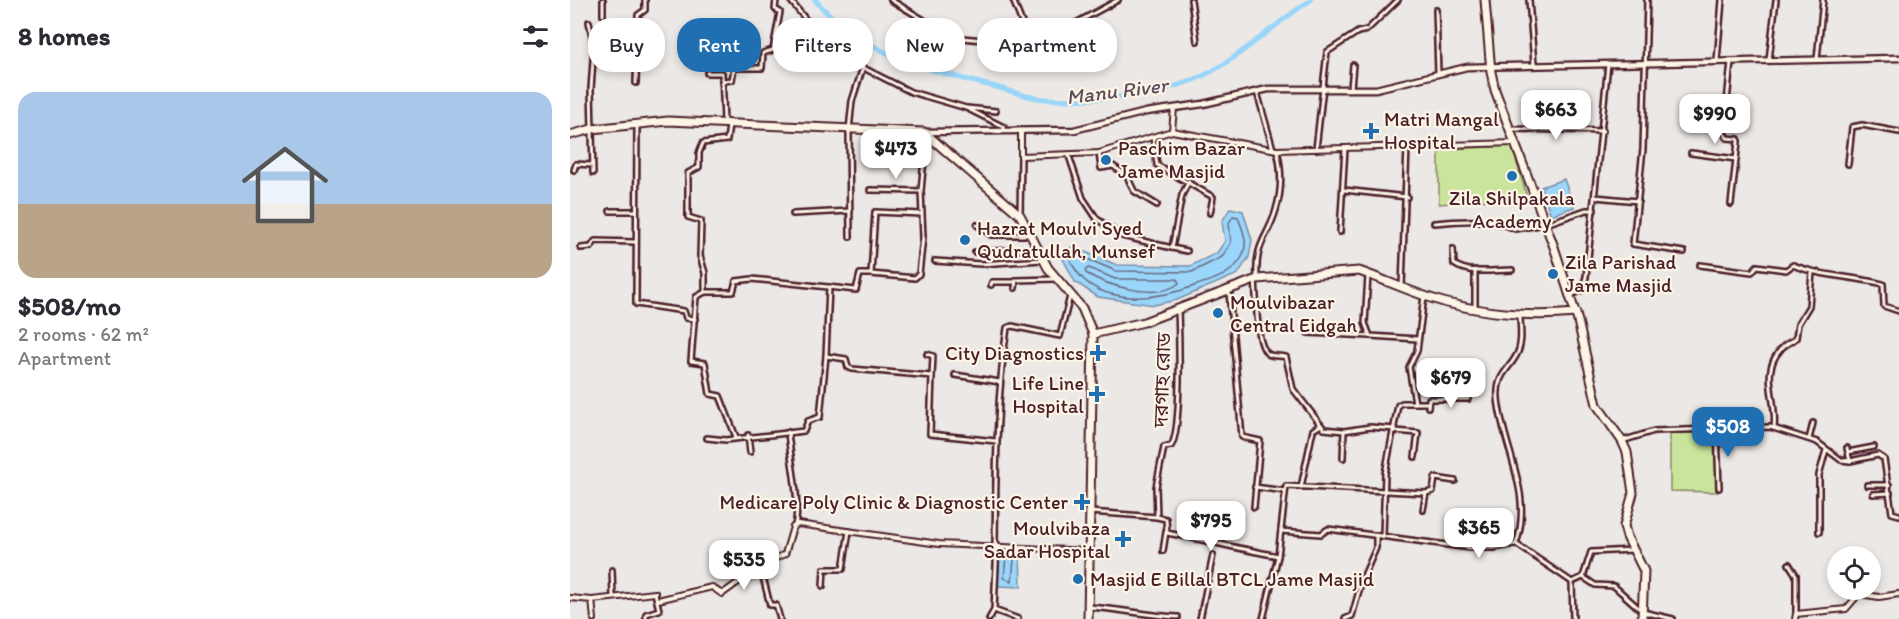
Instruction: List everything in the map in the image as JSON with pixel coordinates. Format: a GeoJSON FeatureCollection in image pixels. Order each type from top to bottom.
{"type":"FeatureCollection","features":[{"type":"Feature","properties":{"kind":"highway"},"geometry":{"type":"LineString","coordinates":[[1485,0],[1490,65],[1495,90],[1546,224],[1576,313],[1597,405],[1627,452],[1633,493],[1624,526],[1644,571],[1642,615]]}},
{"type":"Feature","properties":{"kind":"highway"},"geometry":{"type":"LineString","coordinates":[[570,135],[592,129],[669,121],[926,133],[1020,215],[1043,260],[1056,279],[1082,308],[1093,334],[1088,619]]}},
{"type":"Feature","properties":{"kind":"highway"},"geometry":{"type":"LineString","coordinates":[[1093,334],[1144,322],[1256,280],[1309,277],[1348,271],[1368,274],[1445,303],[1520,315],[1576,313]]}},
{"type":"Feature","properties":{"kind":"main road"},"geometry":{"type":"LineString","coordinates":[[926,133],[1089,128],[1146,112],[1268,89],[1324,87],[1376,89],[1438,73],[1490,65],[1899,58]]}},
{"type":"Feature","properties":{"kind":"street"},"geometry":{"type":"LineString","coordinates":[[603,0],[603,15]]}},
{"type":"Feature","properties":{"kind":"street"},"geometry":{"type":"LineString","coordinates":[[636,83],[638,15],[645,10],[645,0]]}},
{"type":"Feature","properties":{"kind":"street"},"geometry":{"type":"LineString","coordinates":[[722,81],[732,80],[734,68],[762,68],[764,52],[773,50],[776,39],[780,12],[775,9],[776,0]]}},
{"type":"Feature","properties":{"kind":"street"},"geometry":{"type":"LineString","coordinates":[[790,0],[805,18]]}},
{"type":"Feature","properties":{"kind":"street"},"geometry":{"type":"LineString","coordinates":[[891,0],[952,37],[977,39]]}},
{"type":"Feature","properties":{"kind":"street"},"geometry":{"type":"LineString","coordinates":[[1013,0],[1020,18]]}},
{"type":"Feature","properties":{"kind":"street"},"geometry":{"type":"LineString","coordinates":[[1086,18],[1118,0]]}},
{"type":"Feature","properties":{"kind":"street"},"geometry":{"type":"LineString","coordinates":[[1191,0],[1197,41]]}},
{"type":"Feature","properties":{"kind":"street"},"geometry":{"type":"LineString","coordinates":[[1316,149],[1327,52],[1331,47],[1358,32],[1367,30],[1398,0]]}},
{"type":"Feature","properties":{"kind":"street"},"geometry":{"type":"LineString","coordinates":[[1529,0],[1534,64]]}},
{"type":"Feature","properties":{"kind":"street"},"geometry":{"type":"LineString","coordinates":[[1647,0],[1646,62],[1638,201],[1633,244],[1684,252]]}},
{"type":"Feature","properties":{"kind":"street"},"geometry":{"type":"LineString","coordinates":[[1717,61],[1722,0]]}},
{"type":"Feature","properties":{"kind":"street"},"geometry":{"type":"LineString","coordinates":[[1769,60],[1776,0]]}},
{"type":"Feature","properties":{"kind":"street"},"geometry":{"type":"LineString","coordinates":[[1816,59],[1822,0]]}},
{"type":"Feature","properties":{"kind":"street"},"geometry":{"type":"LineString","coordinates":[[1436,10],[1438,73]]}},
{"type":"Feature","properties":{"kind":"street"},"geometry":{"type":"LineString","coordinates":[[1731,61],[1724,133],[1727,138],[1738,139],[1731,204]]}},
{"type":"Feature","properties":{"kind":"street"},"geometry":{"type":"LineString","coordinates":[[1570,296],[1579,293],[1584,286],[1603,131],[1608,63]]}},
{"type":"Feature","properties":{"kind":"street"},"geometry":{"type":"LineString","coordinates":[[1352,88],[1353,65]]}},
{"type":"Feature","properties":{"kind":"street"},"geometry":{"type":"LineString","coordinates":[[593,72],[593,173]]}},
{"type":"Feature","properties":{"kind":"street"},"geometry":{"type":"LineString","coordinates":[[705,292],[705,273],[700,256],[701,221],[688,217],[688,173],[699,166],[699,153],[703,143],[727,140],[721,72],[707,73]]}},
{"type":"Feature","properties":{"kind":"street"},"geometry":{"type":"LineString","coordinates":[[850,237],[849,130],[852,101],[861,72]]}},
{"type":"Feature","properties":{"kind":"street"},"geometry":{"type":"LineString","coordinates":[[873,72],[911,92],[966,108],[996,111]]}},
{"type":"Feature","properties":{"kind":"street"},"geometry":{"type":"LineString","coordinates":[[1257,92],[1282,175],[1276,213],[1258,250],[1257,321],[1264,350],[1270,355],[1286,357],[1293,389],[1326,430],[1344,431],[1370,427],[1419,434],[1415,457]]}},
{"type":"Feature","properties":{"kind":"street"},"geometry":{"type":"LineString","coordinates":[[966,108],[1004,128],[1004,131]]}},
{"type":"Feature","properties":{"kind":"street"},"geometry":{"type":"LineString","coordinates":[[1172,131],[1174,108]]}},
{"type":"Feature","properties":{"kind":"street"},"geometry":{"type":"LineString","coordinates":[[637,123],[636,304],[684,311],[686,318],[695,319]]}},
{"type":"Feature","properties":{"kind":"street"},"geometry":{"type":"LineString","coordinates":[[1848,164],[1853,126],[1871,126],[1899,132]]}},
{"type":"Feature","properties":{"kind":"street"},"geometry":{"type":"LineString","coordinates":[[1510,129],[1603,131]]}},
{"type":"Feature","properties":{"kind":"street"},"geometry":{"type":"LineString","coordinates":[[1020,215],[1021,131]]}},
{"type":"Feature","properties":{"kind":"street"},"geometry":{"type":"LineString","coordinates":[[1021,156],[1070,156],[1099,153],[1172,131],[1275,150],[1515,143]]}},
{"type":"Feature","properties":{"kind":"street"},"geometry":{"type":"LineString","coordinates":[[736,437],[721,397],[710,394],[705,363],[691,361],[697,294],[733,292],[736,281],[752,279],[856,290],[860,274],[917,277],[923,237],[921,191],[926,133]]}},
{"type":"Feature","properties":{"kind":"street"},"geometry":{"type":"LineString","coordinates":[[1153,136],[1157,165],[1189,181],[1213,197],[1210,213]]}},
{"type":"Feature","properties":{"kind":"street"},"geometry":{"type":"LineString","coordinates":[[1402,287],[1407,197],[1407,146]]}},
{"type":"Feature","properties":{"kind":"street"},"geometry":{"type":"LineString","coordinates":[[1340,232],[1345,148]]}},
{"type":"Feature","properties":{"kind":"street"},"geometry":{"type":"LineString","coordinates":[[1099,153],[1101,168],[1113,166],[1126,176],[1134,191],[1157,205]]}},
{"type":"Feature","properties":{"kind":"street"},"geometry":{"type":"LineString","coordinates":[[1691,153],[1736,159]]}},
{"type":"Feature","properties":{"kind":"street"},"geometry":{"type":"LineString","coordinates":[[1070,156],[1083,198],[1097,219],[1129,238],[1187,251]]}},
{"type":"Feature","properties":{"kind":"street"},"geometry":{"type":"LineString","coordinates":[[574,170],[576,164],[592,165]]}},
{"type":"Feature","properties":{"kind":"street"},"geometry":{"type":"LineString","coordinates":[[1172,248],[1182,195],[1189,181]]}},
{"type":"Feature","properties":{"kind":"street"},"geometry":{"type":"LineString","coordinates":[[870,190],[921,191]]}},
{"type":"Feature","properties":{"kind":"street"},"geometry":{"type":"LineString","coordinates":[[1344,190],[1407,197]]}},
{"type":"Feature","properties":{"kind":"street"},"geometry":{"type":"LineString","coordinates":[[1595,197],[1638,201]]}},
{"type":"Feature","properties":{"kind":"street"},"geometry":{"type":"LineString","coordinates":[[1434,223],[1473,220],[1509,224],[1515,229],[1546,224],[1586,210],[1594,210]]}},
{"type":"Feature","properties":{"kind":"street"},"geometry":{"type":"LineString","coordinates":[[610,211],[636,211]]}},
{"type":"Feature","properties":{"kind":"street"},"geometry":{"type":"LineString","coordinates":[[793,214],[849,211]]}},
{"type":"Feature","properties":{"kind":"street"},"geometry":{"type":"LineString","coordinates":[[871,274],[875,212],[922,214]]}},
{"type":"Feature","properties":{"kind":"street"},"geometry":{"type":"LineString","coordinates":[[977,225],[991,235],[1030,235]]}},
{"type":"Feature","properties":{"kind":"street"},"geometry":{"type":"LineString","coordinates":[[581,248],[591,247],[595,241],[635,242]]}},
{"type":"Feature","properties":{"kind":"street"},"geometry":{"type":"LineString","coordinates":[[975,252],[1037,249]]}},
{"type":"Feature","properties":{"kind":"street"},"geometry":{"type":"LineString","coordinates":[[1453,249],[1454,264],[1475,270],[1512,270]]}},
{"type":"Feature","properties":{"kind":"street"},"geometry":{"type":"LineString","coordinates":[[935,261],[1002,264],[1043,260]]}},
{"type":"Feature","properties":{"kind":"street"},"geometry":{"type":"LineString","coordinates":[[1700,265],[1752,272],[1757,266],[1786,270],[1793,266],[1812,273],[1849,275],[1883,284],[1884,306],[1899,311]]}},
{"type":"Feature","properties":{"kind":"street"},"geometry":{"type":"LineString","coordinates":[[1475,270],[1475,308]]}},
{"type":"Feature","properties":{"kind":"street"},"geometry":{"type":"LineString","coordinates":[[1774,428],[1776,414],[1768,371],[1775,356],[1796,338],[1798,324],[1809,306],[1812,273]]}},
{"type":"Feature","properties":{"kind":"street"},"geometry":{"type":"LineString","coordinates":[[1368,274],[1365,323],[1370,336]]}},
{"type":"Feature","properties":{"kind":"street"},"geometry":{"type":"LineString","coordinates":[[991,285],[992,282],[1056,279]]}},
{"type":"Feature","properties":{"kind":"street"},"geometry":{"type":"LineString","coordinates":[[1015,282],[1015,288]]}},
{"type":"Feature","properties":{"kind":"street"},"geometry":{"type":"LineString","coordinates":[[707,438],[804,431],[808,421],[820,417],[829,287]]}},
{"type":"Feature","properties":{"kind":"street"},"geometry":{"type":"LineString","coordinates":[[1229,290],[1242,437],[1260,441],[1259,473],[1255,487],[1254,507]]}},
{"type":"Feature","properties":{"kind":"street"},"geometry":{"type":"LineString","coordinates":[[1415,403],[1409,367],[1416,351],[1424,295]]}},
{"type":"Feature","properties":{"kind":"street"},"geometry":{"type":"LineString","coordinates":[[989,619],[994,610],[996,441],[1006,328],[1012,326],[1060,336],[1070,296]]}},
{"type":"Feature","properties":{"kind":"street","name":"দরগাহ রোড"},"geometry":{"type":"LineString","coordinates":[[1157,517],[1156,487],[1164,447],[1171,446],[1175,434],[1180,365],[1178,310]]}},
{"type":"Feature","properties":{"kind":"street"},"geometry":{"type":"LineString","coordinates":[[1516,544],[1521,499],[1519,479],[1502,424],[1498,395],[1504,369],[1517,354],[1521,343],[1520,315]]}},
{"type":"Feature","properties":{"kind":"street"},"geometry":{"type":"LineString","coordinates":[[1308,333],[1418,339]]}},
{"type":"Feature","properties":{"kind":"street"},"geometry":{"type":"LineString","coordinates":[[927,354],[933,355],[930,434],[996,441]]}},
{"type":"Feature","properties":{"kind":"street"},"geometry":{"type":"LineString","coordinates":[[826,356],[846,359],[848,367],[852,369],[932,376]]}},
{"type":"Feature","properties":{"kind":"street"},"geometry":{"type":"LineString","coordinates":[[956,375],[1000,382]]}},
{"type":"Feature","properties":{"kind":"street"},"geometry":{"type":"LineString","coordinates":[[1383,536],[1384,489],[1399,403],[1428,405],[1429,399],[1468,399]]}},
{"type":"Feature","properties":{"kind":"street"},"geometry":{"type":"LineString","coordinates":[[1809,438],[1813,423]]}},
{"type":"Feature","properties":{"kind":"street"},"geometry":{"type":"LineString","coordinates":[[1301,486],[1314,430],[1321,425]]}},
{"type":"Feature","properties":{"kind":"street"},"geometry":{"type":"LineString","coordinates":[[1716,428],[1719,488]]}},
{"type":"Feature","properties":{"kind":"street"},"geometry":{"type":"LineString","coordinates":[[1622,441],[1654,431],[1774,428],[1809,438],[1841,460],[1882,456],[1889,484],[1892,513],[1899,516]]}},
{"type":"Feature","properties":{"kind":"street"},"geometry":{"type":"LineString","coordinates":[[1343,458],[1344,431]]}},
{"type":"Feature","properties":{"kind":"street"},"geometry":{"type":"LineString","coordinates":[[780,619],[776,605],[770,605],[762,573],[766,562],[785,554],[795,525],[797,501],[792,479],[788,432]]}},
{"type":"Feature","properties":{"kind":"street"},"geometry":{"type":"LineString","coordinates":[[748,435],[750,452]]}},
{"type":"Feature","properties":{"kind":"street"},"geometry":{"type":"LineString","coordinates":[[1850,460],[1847,450],[1874,447]]}},
{"type":"Feature","properties":{"kind":"street"},"geometry":{"type":"LineString","coordinates":[[1819,532],[1820,475],[1826,450]]}},
{"type":"Feature","properties":{"kind":"street"},"geometry":{"type":"LineString","coordinates":[[1263,619],[1278,556],[1287,486],[1384,489],[1426,493],[1433,491],[1435,478],[1455,481]]}},
{"type":"Feature","properties":{"kind":"street"},"geometry":{"type":"LineString","coordinates":[[1867,485],[1889,484]]}},
{"type":"Feature","properties":{"kind":"street"},"geometry":{"type":"LineString","coordinates":[[1255,487],[1285,491]]}},
{"type":"Feature","properties":{"kind":"street"},"geometry":{"type":"LineString","coordinates":[[1873,494],[1890,492]]}},
{"type":"Feature","properties":{"kind":"street"},"geometry":{"type":"LineString","coordinates":[[1424,510],[1426,493]]}},
{"type":"Feature","properties":{"kind":"street"},"geometry":{"type":"LineString","coordinates":[[1089,512],[1166,519],[1162,551]]}},
{"type":"Feature","properties":{"kind":"street"},"geometry":{"type":"LineString","coordinates":[[795,525],[939,544],[996,544],[1089,550]]}},
{"type":"Feature","properties":{"kind":"street"},"geometry":{"type":"LineString","coordinates":[[1281,531],[1321,534],[1328,529],[1440,544],[1494,548],[1516,544],[1572,582]]}},
{"type":"Feature","properties":{"kind":"street"},"geometry":{"type":"LineString","coordinates":[[823,586],[824,569],[843,569],[849,531]]}},
{"type":"Feature","properties":{"kind":"street"},"geometry":{"type":"LineString","coordinates":[[1166,532],[1240,550],[1278,556]]}},
{"type":"Feature","properties":{"kind":"street"},"geometry":{"type":"LineString","coordinates":[[1345,619],[1352,616],[1362,580],[1375,550],[1376,535]]}},
{"type":"Feature","properties":{"kind":"street"},"geometry":{"type":"LineString","coordinates":[[1572,582],[1583,577],[1591,552],[1633,550]]}},
{"type":"Feature","properties":{"kind":"street"},"geometry":{"type":"LineString","coordinates":[[1200,619],[1213,555]]}},
{"type":"Feature","properties":{"kind":"street"},"geometry":{"type":"LineString","coordinates":[[1789,564],[1796,575],[1795,616],[1846,609],[1858,594],[1879,597],[1899,594]]}},
{"type":"Feature","properties":{"kind":"street"},"geometry":{"type":"LineString","coordinates":[[612,570],[613,596]]}},
{"type":"Feature","properties":{"kind":"street"},"geometry":{"type":"LineString","coordinates":[[658,600],[712,587],[722,594],[740,581],[762,573]]}},
{"type":"Feature","properties":{"kind":"street"},"geometry":{"type":"LineString","coordinates":[[1583,577],[1595,585],[1614,586],[1642,615],[1673,619]]}},
{"type":"Feature","properties":{"kind":"street"},"geometry":{"type":"LineString","coordinates":[[1572,582],[1573,619]]}},
{"type":"Feature","properties":{"kind":"street"},"geometry":{"type":"LineString","coordinates":[[570,598],[592,600],[655,593],[659,611],[646,614],[646,619]]}},
{"type":"Feature","properties":{"kind":"street"},"geometry":{"type":"LineString","coordinates":[[592,600],[594,619]]}},
{"type":"Feature","properties":{"kind":"street"},"geometry":{"type":"LineString","coordinates":[[1089,607],[1121,609],[1151,616],[1178,617]]}},
{"type":"Feature","properties":{"kind":"street"},"geometry":{"type":"LineString","coordinates":[[994,610],[1018,619]]}},
{"type":"Feature","properties":{"kind":"green space"},"geometry":{"type":"Polygon","coordinates":[[[1512,146],[1527,197],[1439,204],[1439,149],[1512,146]]]}},
{"type":"Feature","properties":{"kind":"green space"},"geometry":{"type":"Polygon","coordinates":[[[1715,430],[1718,492],[1670,491],[1670,432],[1715,430]]]}},
{"type":"Feature","properties":{"kind":"water"},"geometry":{"type":"Polygon","coordinates":[[[1564,179],[1574,207],[1551,215],[1541,187],[1564,179]]]}},
{"type":"Feature","properties":{"kind":"water"},"geometry":{"type":"Polygon","coordinates":[[[1230,208],[1243,211],[1252,240],[1249,257],[1238,274],[1177,300],[1154,305],[1098,297],[1075,282],[1062,257],[1064,249],[1073,247],[1117,265],[1190,266],[1217,253],[1225,241],[1222,222],[1230,208]]]}},
{"type":"Feature","properties":{"kind":"water"},"geometry":{"type":"Polygon","coordinates":[[[998,551],[1020,551],[1021,587],[998,586],[998,551]]]}},
{"type":"Feature","properties":{"kind":"waterway","name":"Manu River"},"geometry":{"type":"LineString","coordinates":[[815,0],[853,34],[896,57],[919,66],[1025,96],[1063,100],[1143,93],[1198,78],[1227,62],[1311,0]]}},
{"type":"Feature","properties":{"kind":"place","name":"Matri Mangal Hospital"},"geometry":{"type":"Point","coordinates":[1371,131]}},
{"type":"Feature","properties":{"kind":"place","name":"Paschim Bazar Jame Masjid"},"geometry":{"type":"Point","coordinates":[1106,160]}},
{"type":"Feature","properties":{"kind":"place","name":"Zila Shilpakala Academy"},"geometry":{"type":"Point","coordinates":[1512,176]}},
{"type":"Feature","properties":{"kind":"place","name":"Hazrat Moulvi Syed Qudratullah, Munsef"},"geometry":{"type":"Point","coordinates":[965,240]}},
{"type":"Feature","properties":{"kind":"place","name":"Zila Parishad Jame Masjid"},"geometry":{"type":"Point","coordinates":[1553,274]}},
{"type":"Feature","properties":{"kind":"place","name":"Moulvibazar Central Eidgah"},"geometry":{"type":"Point","coordinates":[1218,313]}},
{"type":"Feature","properties":{"kind":"place","name":"City Diagnostics"},"geometry":{"type":"Point","coordinates":[1098,353]}},
{"type":"Feature","properties":{"kind":"place","name":"Life Line Hospital"},"geometry":{"type":"Point","coordinates":[1097,394]}},
{"type":"Feature","properties":{"kind":"place","name":"Medicare Poly Clinic & Diagnostic Center"},"geometry":{"type":"Point","coordinates":[1082,502]}},
{"type":"Feature","properties":{"kind":"place","name":"Moulvibaza Sadar Hospital"},"geometry":{"type":"Point","coordinates":[1123,539]}},
{"type":"Feature","properties":{"kind":"place","name":"Masjid E Billal BTCL Jame Masjid"},"geometry":{"type":"Point","coordinates":[1078,579]}}]}
